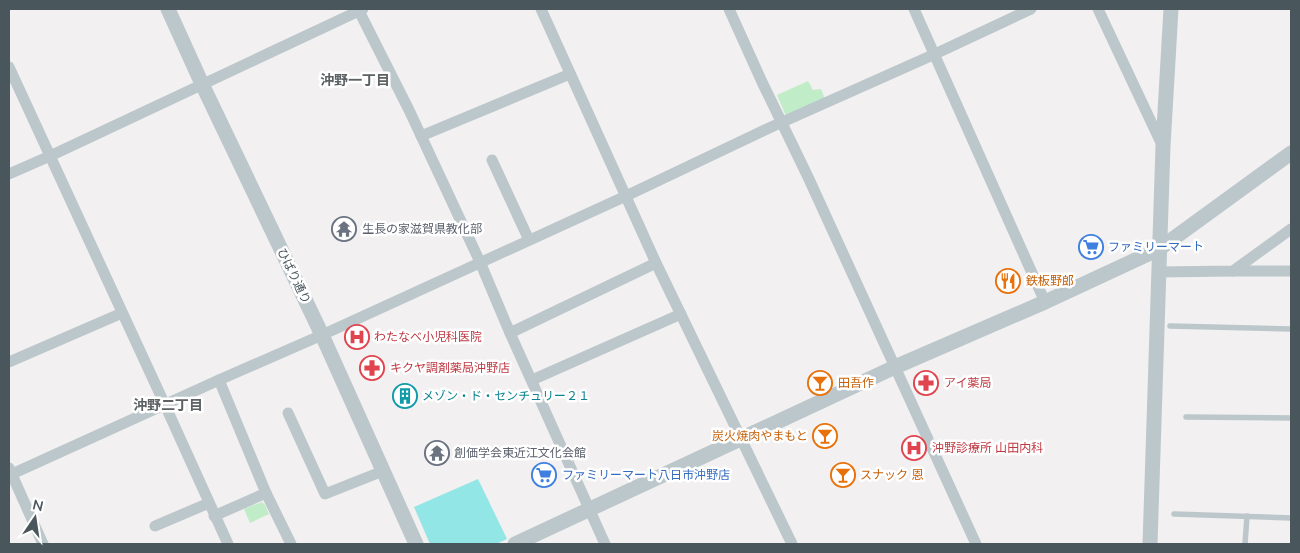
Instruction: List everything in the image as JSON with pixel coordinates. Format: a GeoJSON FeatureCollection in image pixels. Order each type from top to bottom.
{"type":"FeatureCollection","features":[{"type":"Feature","properties":{"kind":"street","name":"ひばり通り"},"geometry":{"type":"LineString","coordinates":[[168,9],[322,335],[416,544]]}},
{"type":"Feature","properties":{"kind":"street"},"geometry":{"type":"LineString","coordinates":[[541,9],[656,263],[792,544]]}},
{"type":"Feature","properties":{"kind":"street"},"geometry":{"type":"LineString","coordinates":[[729,9],[976,544]]}},
{"type":"Feature","properties":{"kind":"street"},"geometry":{"type":"LineString","coordinates":[[914,9],[1045,302]]}},
{"type":"Feature","properties":{"kind":"street"},"geometry":{"type":"LineString","coordinates":[[43,544],[10,471],[322,335],[1031,9]]}},
{"type":"Feature","properties":{"kind":"street"},"geometry":{"type":"LineString","coordinates":[[1098,9],[1163,146]]}},
{"type":"Feature","properties":{"kind":"street"},"geometry":{"type":"LineString","coordinates":[[1150,544],[1158,272],[1171,9]]}},
{"type":"Feature","properties":{"kind":"street"},"geometry":{"type":"LineString","coordinates":[[9,174],[360,10],[480,262],[589,510],[606,544]]}},
{"type":"Feature","properties":{"kind":"street"},"geometry":{"type":"LineString","coordinates":[[9,67],[228,544]]}},
{"type":"Feature","properties":{"kind":"street"},"geometry":{"type":"LineString","coordinates":[[421,136],[570,74]]}},
{"type":"Feature","properties":{"kind":"street"},"geometry":{"type":"LineString","coordinates":[[515,544],[895,367],[1045,302],[1159,249],[1291,153]]}},
{"type":"Feature","properties":{"kind":"street"},"geometry":{"type":"LineString","coordinates":[[492,160],[529,240]]}},
{"type":"Feature","properties":{"kind":"street"},"geometry":{"type":"LineString","coordinates":[[1233,271],[1291,230]]}},
{"type":"Feature","properties":{"kind":"street"},"geometry":{"type":"LineString","coordinates":[[510,333],[656,263]]}},
{"type":"Feature","properties":{"kind":"street"},"geometry":{"type":"LineString","coordinates":[[1158,272],[1291,271]]}},
{"type":"Feature","properties":{"kind":"street"},"geometry":{"type":"LineString","coordinates":[[9,362],[122,313]]}},
{"type":"Feature","properties":{"kind":"street"},"geometry":{"type":"LineString","coordinates":[[532,380],[681,314]]}},
{"type":"Feature","properties":{"kind":"street"},"geometry":{"type":"LineString","coordinates":[[219,380],[266,493],[291,544]]}},
{"type":"Feature","properties":{"kind":"street"},"geometry":{"type":"LineString","coordinates":[[288,413],[325,494],[383,470]]}},
{"type":"Feature","properties":{"kind":"street"},"geometry":{"type":"LineString","coordinates":[[214,516],[266,493]]}},
{"type":"Feature","properties":{"kind":"street"},"geometry":{"type":"LineString","coordinates":[[155,526],[209,503]]}},
{"type":"Feature","properties":{"kind":"lane"},"geometry":{"type":"LineString","coordinates":[[1170,326],[1291,329]]}},
{"type":"Feature","properties":{"kind":"lane"},"geometry":{"type":"LineString","coordinates":[[1186,418],[1291,418]]}},
{"type":"Feature","properties":{"kind":"lane"},"geometry":{"type":"LineString","coordinates":[[1174,514],[1291,518]]}},
{"type":"Feature","properties":{"kind":"lane"},"geometry":{"type":"LineString","coordinates":[[1245,544],[1246,516]]}},
{"type":"Feature","properties":{"kind":"green space"},"geometry":{"type":"Polygon","coordinates":[[[808,81],[813,90],[821,89],[825,99],[786,116],[777,95],[808,81]]]}},
{"type":"Feature","properties":{"kind":"green space"},"geometry":{"type":"Polygon","coordinates":[[[262,502],[269,514],[250,523],[244,509],[262,502]]]}},
{"type":"Feature","properties":{"kind":"water"},"geometry":{"type":"Polygon","coordinates":[[[478,479],[507,539],[496,544],[430,544],[414,507],[478,479]]]}},
{"type":"Feature","properties":{"kind":"place","name":"生長の家滋賀県教化部"},"geometry":{"type":"Point","coordinates":[344,229]}},
{"type":"Feature","properties":{"kind":"place","name":"ファミリーマート"},"geometry":{"type":"Point","coordinates":[1091,247]}},
{"type":"Feature","properties":{"kind":"place","name":"鉄板野郎"},"geometry":{"type":"Point","coordinates":[1008,281]}},
{"type":"Feature","properties":{"kind":"place","name":"わたなべ小児科医院"},"geometry":{"type":"Point","coordinates":[357,337]}},
{"type":"Feature","properties":{"kind":"place","name":"キクヤ調剤薬局沖野店"},"geometry":{"type":"Point","coordinates":[372,368]}},
{"type":"Feature","properties":{"kind":"place","name":"田吾作"},"geometry":{"type":"Point","coordinates":[820,383]}},
{"type":"Feature","properties":{"kind":"place","name":"アイ薬局"},"geometry":{"type":"Point","coordinates":[926,383]}},
{"type":"Feature","properties":{"kind":"place","name":"メゾン・ド・センチュリー２１"},"geometry":{"type":"Point","coordinates":[405,396]}},
{"type":"Feature","properties":{"kind":"place","name":"炭火焼肉やまもと"},"geometry":{"type":"Point","coordinates":[825,436]}},
{"type":"Feature","properties":{"kind":"place","name":"沖野診療所 山田内科"},"geometry":{"type":"Point","coordinates":[914,448]}},
{"type":"Feature","properties":{"kind":"place","name":"創価学会東近江文化会館"},"geometry":{"type":"Point","coordinates":[437,453]}},
{"type":"Feature","properties":{"kind":"place","name":"ファミリーマート八日市沖野店"},"geometry":{"type":"Point","coordinates":[544,475]}},
{"type":"Feature","properties":{"kind":"place","name":"スナック 恩"},"geometry":{"type":"Point","coordinates":[843,475]}},
{"type":"Feature","properties":{"kind":"district","name":"沖野一丁目"},"geometry":{"type":"Point","coordinates":[355,80]}},
{"type":"Feature","properties":{"kind":"district","name":"沖野二丁目"},"geometry":{"type":"Point","coordinates":[168,405]}}]}
